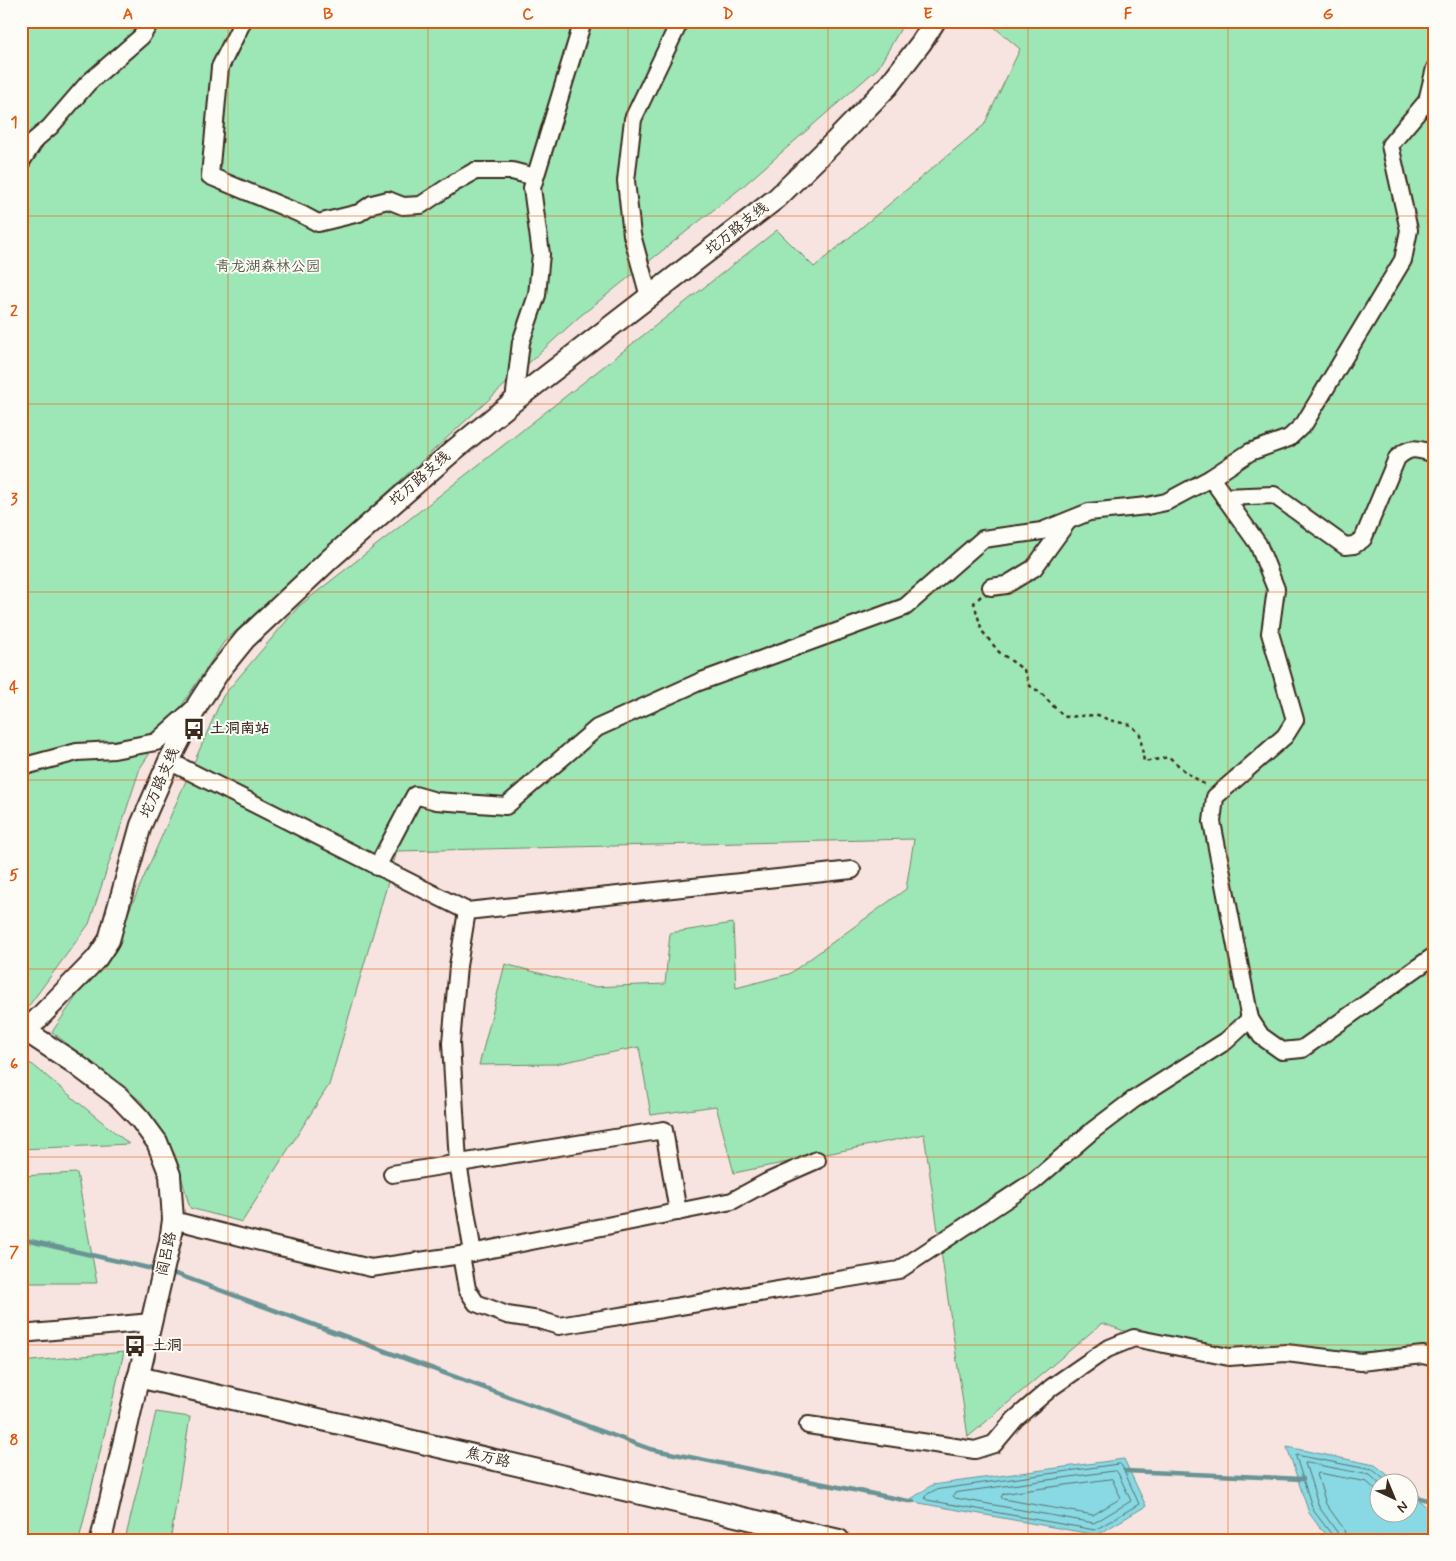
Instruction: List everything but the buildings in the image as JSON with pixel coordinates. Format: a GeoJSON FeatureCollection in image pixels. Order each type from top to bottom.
{"type":"FeatureCollection","features":[{"type":"Feature","properties":{"kind":"main road","name":"坨万路支线"},"geometry":{"type":"LineString","coordinates":[[24,1029],[96,958],[109,940],[141,825],[169,761],[198,704],[220,670],[245,639],[393,502],[514,400],[777,198],[888,86],[921,43],[935,21]]}},
{"type":"Feature","properties":{"kind":"main road","name":"阎吕路"},"geometry":{"type":"LineString","coordinates":[[24,1029],[119,1097],[140,1118],[156,1142],[170,1174],[173,1220],[170,1242],[102,1540]]}},
{"type":"Feature","properties":{"kind":"main road","name":"焦万路"},"geometry":{"type":"LineString","coordinates":[[138,1377],[839,1540]]}},
{"type":"Feature","properties":{"kind":"street"},"geometry":{"type":"LineString","coordinates":[[21,162],[36,139],[50,127],[88,83],[140,37],[151,21]]}},
{"type":"Feature","properties":{"kind":"street"},"geometry":{"type":"LineString","coordinates":[[243,21],[220,67],[210,176],[318,223],[359,213],[372,204],[388,200],[403,206],[421,205],[454,182],[475,171],[512,171],[535,177]]}},
{"type":"Feature","properties":{"kind":"street"},"geometry":{"type":"LineString","coordinates":[[514,400],[521,342],[537,295],[541,254],[532,188],[583,21]]}},
{"type":"Feature","properties":{"kind":"street"},"geometry":{"type":"LineString","coordinates":[[649,297],[632,235],[626,181],[633,119],[680,21]]}},
{"type":"Feature","properties":{"kind":"street"},"geometry":{"type":"LineString","coordinates":[[377,867],[415,794],[436,801],[506,806],[597,728],[699,682],[905,607],[983,539],[1042,531],[1089,512],[1147,506],[1166,502],[1211,478],[1250,452],[1289,438],[1304,424],[1403,260],[1409,230],[1390,145],[1427,101],[1435,68]]}},
{"type":"Feature","properties":{"kind":"street"},"geometry":{"type":"LineString","coordinates":[[1224,496],[1274,495],[1345,546],[1354,545],[1363,539],[1397,458],[1404,451],[1414,448],[1435,454]]}},
{"type":"Feature","properties":{"kind":"street"},"geometry":{"type":"LineString","coordinates":[[1211,478],[1258,544],[1276,589],[1270,632],[1295,720],[1284,736],[1215,797],[1212,822],[1250,1019],[1261,1036],[1282,1051],[1302,1049],[1435,957]]}},
{"type":"Feature","properties":{"kind":"street"},"geometry":{"type":"LineString","coordinates":[[991,587],[1006,585],[1034,568],[1068,521]]}},
{"type":"Feature","properties":{"kind":"street"},"geometry":{"type":"LineString","coordinates":[[21,767],[77,752],[114,750],[156,742],[198,704]]}},
{"type":"Feature","properties":{"kind":"street"},"geometry":{"type":"LineString","coordinates":[[169,761],[467,911],[852,870]]}},
{"type":"Feature","properties":{"kind":"street"},"geometry":{"type":"LineString","coordinates":[[467,911],[458,966],[451,1043],[468,1289],[476,1303],[507,1315],[539,1320],[559,1326],[899,1270],[1034,1181],[1092,1131],[1133,1100],[1226,1041],[1250,1019]]}},
{"type":"Feature","properties":{"kind":"street"},"geometry":{"type":"LineString","coordinates":[[392,1174],[664,1130],[678,1212]]}},
{"type":"Feature","properties":{"kind":"street"},"geometry":{"type":"LineString","coordinates":[[173,1220],[371,1268],[467,1254],[732,1201],[767,1182],[817,1160]]}},
{"type":"Feature","properties":{"kind":"street"},"geometry":{"type":"LineString","coordinates":[[21,1334],[151,1322]]}},
{"type":"Feature","properties":{"kind":"street"},"geometry":{"type":"LineString","coordinates":[[808,1426],[975,1450],[994,1444],[1016,1419],[1052,1387],[1107,1349],[1134,1338],[1229,1357],[1286,1353],[1360,1362],[1423,1355],[1435,1358]]}},
{"type":"Feature","properties":{"kind":"path"},"geometry":{"type":"LineString","coordinates":[[991,587],[974,603],[982,631],[999,652],[1024,670],[1030,686],[1040,692],[1066,717],[1098,714],[1109,720],[1131,725],[1140,734],[1144,762],[1169,757],[1206,786],[1215,797]]}},
{"type":"Feature","properties":{"kind":"green space","name":"青龙湖森林公园"},"geometry":{"type":"Polygon","coordinates":[[[21,21],[905,21],[878,68],[741,188],[579,317],[224,642],[140,768],[89,924],[25,1011],[21,1010],[21,21]]]}},
{"type":"Feature","properties":{"kind":"green space"},"geometry":{"type":"Polygon","coordinates":[[[987,21],[1435,21],[1435,1358],[1369,1352],[1182,1352],[1102,1323],[968,1437],[924,1134],[734,1173],[716,1106],[651,1115],[639,1047],[555,1064],[479,1065],[505,964],[592,987],[665,984],[670,933],[733,923],[736,988],[789,974],[906,889],[914,839],[397,851],[329,1085],[242,1222],[190,1208],[175,1155],[141,1101],[52,1032],[119,934],[223,696],[299,606],[777,230],[814,267],[984,125],[1020,49],[987,21]]]}},
{"type":"Feature","properties":{"kind":"green space"},"geometry":{"type":"Polygon","coordinates":[[[21,1059],[33,1065],[129,1144],[21,1149],[21,1059]]]}},
{"type":"Feature","properties":{"kind":"green space"},"geometry":{"type":"Polygon","coordinates":[[[77,1173],[97,1283],[21,1283],[21,1176],[77,1173]]]}},
{"type":"Feature","properties":{"kind":"green space"},"geometry":{"type":"Polygon","coordinates":[[[124,1352],[79,1540],[21,1540],[21,1362],[124,1352]]]}},
{"type":"Feature","properties":{"kind":"green space"},"geometry":{"type":"Polygon","coordinates":[[[156,1412],[190,1417],[171,1536],[188,1540],[125,1540],[156,1412]]]}},
{"type":"Feature","properties":{"kind":"water"},"geometry":{"type":"Polygon","coordinates":[[[1287,1447],[1375,1465],[1386,1474],[1368,1474],[1368,1524],[1418,1524],[1418,1500],[1435,1514],[1435,1540],[1329,1540],[1309,1513],[1287,1447]]]}},
{"type":"Feature","properties":{"kind":"water"},"geometry":{"type":"Polygon","coordinates":[[[1124,1459],[1146,1506],[1097,1535],[908,1501],[932,1485],[1124,1459]]]}},
{"type":"Feature","properties":{"kind":"waterway"},"geometry":{"type":"LineString","coordinates":[[21,1239],[157,1270]]}},
{"type":"Feature","properties":{"kind":"waterway"},"geometry":{"type":"LineString","coordinates":[[167,1272],[650,1449],[913,1501]]}},
{"type":"Feature","properties":{"kind":"waterway"},"geometry":{"type":"LineString","coordinates":[[1126,1471],[1303,1479]]}},
{"type":"Feature","properties":{"kind":"waterway"},"geometry":{"type":"LineString","coordinates":[[1418,1498],[1435,1502]]}},
{"type":"Feature","properties":{"kind":"place","name":"土洞南站"},"geometry":{"type":"Point","coordinates":[194,729]}},
{"type":"Feature","properties":{"kind":"place","name":"土洞"},"geometry":{"type":"Point","coordinates":[135,1346]}}]}
